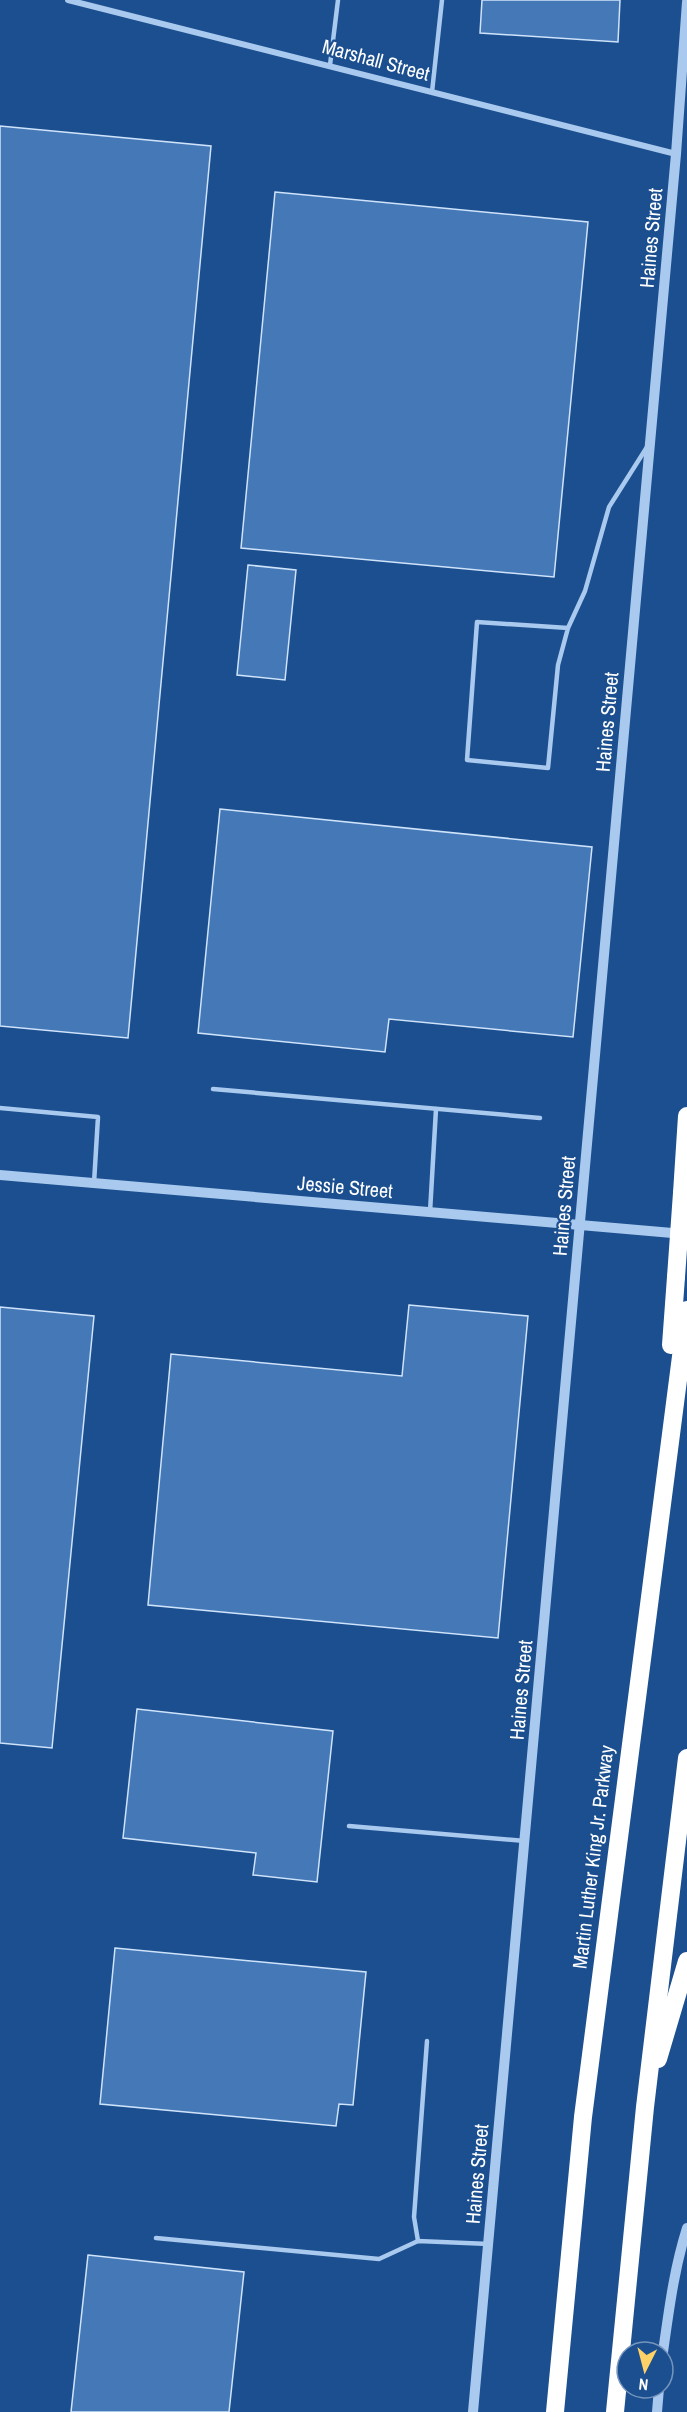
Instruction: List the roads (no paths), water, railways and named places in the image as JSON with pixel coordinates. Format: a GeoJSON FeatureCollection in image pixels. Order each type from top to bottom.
{"type":"FeatureCollection","features":[{"type":"Feature","properties":{"kind":"highway"},"geometry":{"type":"LineString","coordinates":[[657,1544],[687,1116]]}},
{"type":"Feature","properties":{"kind":"highway","name":"Martin Luther King Jr. Parkway"},"geometry":{"type":"LineString","coordinates":[[555,2412],[583,2117],[687,1310]]}},
{"type":"Feature","properties":{"kind":"highway"},"geometry":{"type":"LineString","coordinates":[[615,2412],[645,2107],[687,1758]]}},
{"type":"Feature","properties":{"kind":"highway"},"geometry":{"type":"LineString","coordinates":[[645,2107],[687,1961]]}},
{"type":"Feature","properties":{"kind":"street","name":"Marshall Street"},"geometry":{"type":"LineString","coordinates":[[68,0],[676,154]]}},
{"type":"Feature","properties":{"kind":"street","name":"Haines Street"},"geometry":{"type":"LineString","coordinates":[[473,2412],[676,154],[687,2]]}},
{"type":"Feature","properties":{"kind":"street","name":"Jessie Street"},"geometry":{"type":"LineString","coordinates":[[0,1174],[687,1234]]}},
{"type":"Feature","properties":{"kind":"street"},"geometry":{"type":"LineString","coordinates":[[665,2340],[672,2291],[687,2228]]}},
{"type":"Feature","properties":{"kind":"lane"},"geometry":{"type":"LineString","coordinates":[[330,65],[338,0]]}},
{"type":"Feature","properties":{"kind":"lane"},"geometry":{"type":"LineString","coordinates":[[432,92],[442,0]]}},
{"type":"Feature","properties":{"kind":"lane"},"geometry":{"type":"LineString","coordinates":[[568,628],[477,622],[467,760],[548,768],[558,665],[568,628],[585,591],[609,507],[650,442]]}},
{"type":"Feature","properties":{"kind":"lane"},"geometry":{"type":"LineString","coordinates":[[213,1089],[540,1118]]}},
{"type":"Feature","properties":{"kind":"lane"},"geometry":{"type":"LineString","coordinates":[[0,1108],[98,1117],[94,1183]]}},
{"type":"Feature","properties":{"kind":"lane"},"geometry":{"type":"LineString","coordinates":[[430,1212],[436,1109]]}},
{"type":"Feature","properties":{"kind":"lane"},"geometry":{"type":"LineString","coordinates":[[350,1826],[525,1841]]}},
{"type":"Feature","properties":{"kind":"lane"},"geometry":{"type":"LineString","coordinates":[[418,2241],[414,2217],[427,2041]]}},
{"type":"Feature","properties":{"kind":"lane"},"geometry":{"type":"LineString","coordinates":[[156,2238],[379,2259],[418,2241],[489,2244]]}}]}
